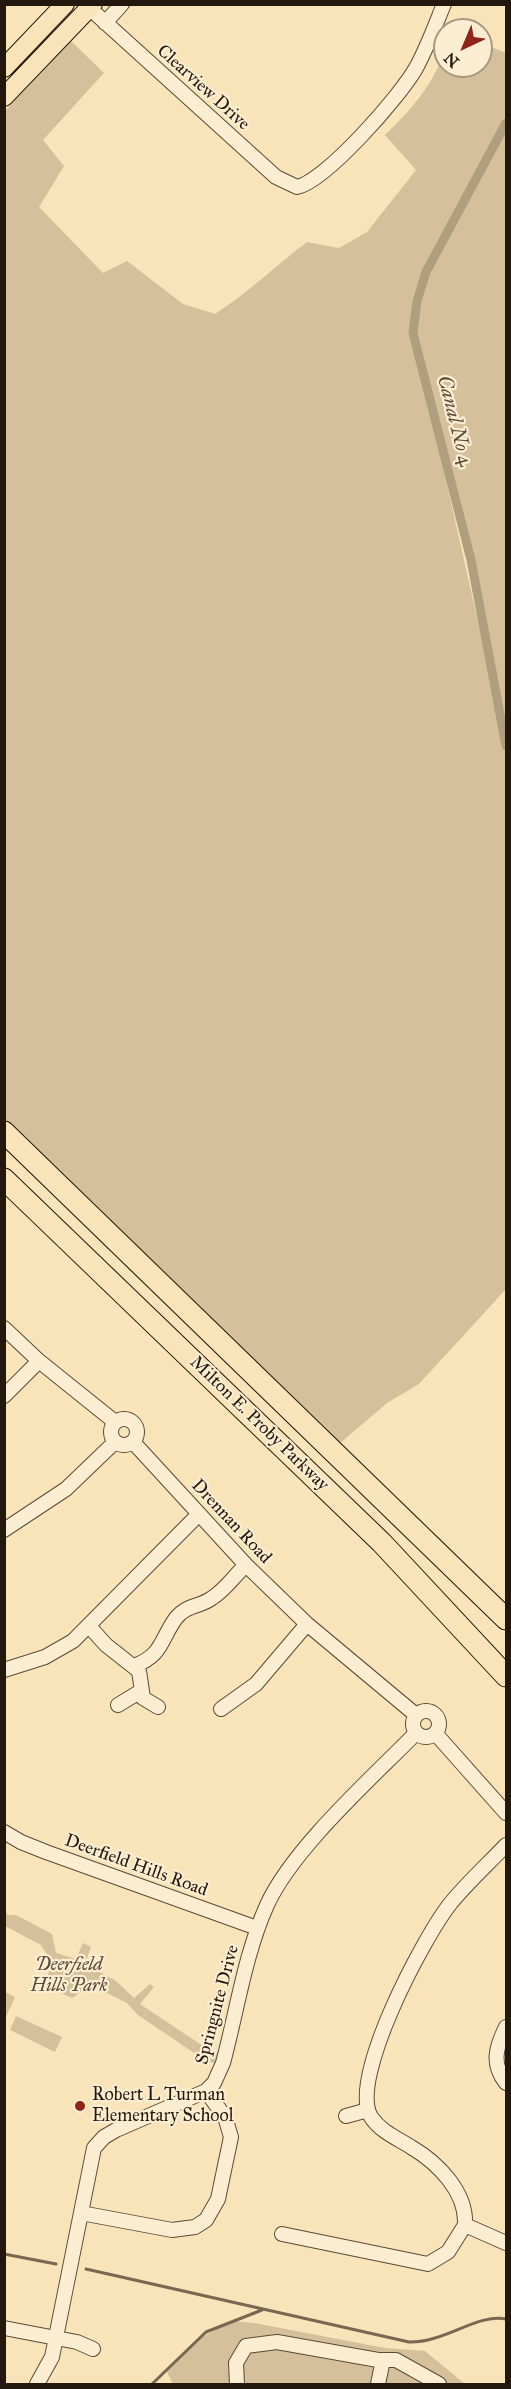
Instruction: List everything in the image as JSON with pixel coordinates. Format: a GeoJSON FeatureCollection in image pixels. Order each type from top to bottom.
{"type":"FeatureCollection","features":[{"type":"Feature","properties":{"kind":"highway","name":"Milton E. Proby Parkway"},"geometry":{"type":"LineString","coordinates":[[4,1132],[507,1619]]}},
{"type":"Feature","properties":{"kind":"highway","name":"Milton E. Proby Parkway"},"geometry":{"type":"LineString","coordinates":[[4,1179],[382,1543],[507,1676]]}},
{"type":"Feature","properties":{"kind":"main road"},"geometry":{"type":"LineString","coordinates":[[4,68],[65,4]]}},
{"type":"Feature","properties":{"kind":"main road"},"geometry":{"type":"LineString","coordinates":[[4,97],[89,6]]}},
{"type":"Feature","properties":{"kind":"street"},"geometry":{"type":"LineString","coordinates":[[105,23],[122,4]]}},
{"type":"Feature","properties":{"kind":"street","name":"Clearview Drive"},"geometry":{"type":"LineString","coordinates":[[89,6],[276,177],[297,187],[321,176],[399,95],[416,69],[444,4]]}},
{"type":"Feature","properties":{"kind":"street"},"geometry":{"type":"LineString","coordinates":[[4,1328],[39,1361],[116,1422]]}},
{"type":"Feature","properties":{"kind":"street"},"geometry":{"type":"LineString","coordinates":[[4,1396],[39,1361]]}},
{"type":"Feature","properties":{"kind":"street"},"geometry":{"type":"LineString","coordinates":[[124,1419],[135,1425],[137,1434],[133,1442],[126,1445],[115,1442],[111,1430],[116,1422],[124,1419]]}},
{"type":"Feature","properties":{"kind":"street"},"geometry":{"type":"LineString","coordinates":[[4,1530],[66,1489],[115,1442]]}},
{"type":"Feature","properties":{"kind":"street","name":"Drennan Road"},"geometry":{"type":"LineString","coordinates":[[133,1442],[246,1565],[307,1624],[416,1715]]}},
{"type":"Feature","properties":{"kind":"street"},"geometry":{"type":"LineString","coordinates":[[4,1671],[60,1649],[88,1626],[199,1514]]}},
{"type":"Feature","properties":{"kind":"street"},"geometry":{"type":"LineString","coordinates":[[134,1666],[147,1661],[161,1647],[176,1619],[185,1609],[212,1599],[246,1565]]}},
{"type":"Feature","properties":{"kind":"street"},"geometry":{"type":"LineString","coordinates":[[221,1709],[256,1684],[307,1624]]}},
{"type":"Feature","properties":{"kind":"street"},"geometry":{"type":"LineString","coordinates":[[88,1626],[114,1652],[134,1666],[141,1680],[143,1698],[158,1707]]}},
{"type":"Feature","properties":{"kind":"street"},"geometry":{"type":"LineString","coordinates":[[118,1705],[141,1691]]}},
{"type":"Feature","properties":{"kind":"street"},"geometry":{"type":"LineString","coordinates":[[424,1711],[433,1713],[438,1720],[435,1733],[423,1737],[416,1733],[413,1722],[416,1715],[424,1711]]}},
{"type":"Feature","properties":{"kind":"street","name":"Springnite Drive"},"geometry":{"type":"LineString","coordinates":[[37,2385],[47,2370],[56,2339],[90,2158],[98,2142],[116,2130],[206,2091],[214,2083],[223,2063],[257,1928],[276,1888],[295,1861],[416,1733]]}},
{"type":"Feature","properties":{"kind":"street"},"geometry":{"type":"LineString","coordinates":[[435,1733],[507,1813]]}},
{"type":"Feature","properties":{"kind":"street","name":"Deerfield Hills Road"},"geometry":{"type":"LineString","coordinates":[[4,1832],[46,1852],[257,1928]]}},
{"type":"Feature","properties":{"kind":"street"},"geometry":{"type":"LineString","coordinates":[[282,2234],[428,2264],[448,2252],[465,2225],[466,2211],[462,2197],[455,2187],[423,2155],[378,2126],[368,2110],[367,2092],[385,2020],[443,1914],[507,1845]]}},
{"type":"Feature","properties":{"kind":"street"},"geometry":{"type":"LineString","coordinates":[[507,2027],[497,2045],[496,2055],[497,2067],[507,2084]]}},
{"type":"Feature","properties":{"kind":"street"},"geometry":{"type":"LineString","coordinates":[[81,2212],[172,2230],[195,2226],[206,2220],[218,2199],[231,2137],[225,2117],[206,2091]]}},
{"type":"Feature","properties":{"kind":"street"},"geometry":{"type":"LineString","coordinates":[[346,2116],[368,2110]]}},
{"type":"Feature","properties":{"kind":"street"},"geometry":{"type":"LineString","coordinates":[[465,2225],[507,2243]]}},
{"type":"Feature","properties":{"kind":"street"},"geometry":{"type":"LineString","coordinates":[[4,2328],[93,2349]]}},
{"type":"Feature","properties":{"kind":"street"},"geometry":{"type":"LineString","coordinates":[[237,2385],[236,2363],[246,2346],[277,2342],[402,2363],[439,2385]]}},
{"type":"Feature","properties":{"kind":"street"},"geometry":{"type":"LineString","coordinates":[[378,2385],[382,2360]]}},
{"type":"Feature","properties":{"kind":"green space"},"geometry":{"type":"Polygon","coordinates":[[[71,41],[104,73],[43,140],[64,166],[39,207],[103,273],[127,261],[183,304],[215,314],[307,242],[339,248],[367,232],[416,170],[385,135],[404,116],[433,77],[493,78],[493,48],[506,53],[506,739],[471,560],[419,361],[506,746],[506,1289],[419,1384],[387,1403],[338,1445],[5,1122],[4,112],[71,41]]]}},
{"type":"Feature","properties":{"kind":"green space","name":"Deerfield Hills Park"},"geometry":{"type":"Polygon","coordinates":[[[5,1911],[8,1915],[16,1915],[52,1934],[56,1953],[76,1959],[83,1943],[91,1947],[85,1964],[116,1981],[134,1998],[150,1984],[154,1987],[140,2004],[212,2052],[218,2053],[215,2063],[206,2061],[138,2015],[127,2003],[91,1985],[72,1998],[44,1986],[52,1963],[41,1945],[5,1926],[5,1911]]]}},
{"type":"Feature","properties":{"kind":"green space"},"geometry":{"type":"Polygon","coordinates":[[[5,1992],[15,1997],[5,2019],[5,1992]]]}},
{"type":"Feature","properties":{"kind":"green space"},"geometry":{"type":"Polygon","coordinates":[[[16,2016],[62,2037],[55,2052],[10,2030],[16,2016]]]}},
{"type":"Feature","properties":{"kind":"green space"},"geometry":{"type":"Polygon","coordinates":[[[232,2321],[254,2323],[385,2348],[425,2351],[465,2384],[173,2384],[166,2370],[195,2341],[232,2321]]]}},
{"type":"Feature","properties":{"kind":"waterway","name":"Canal No 4"},"geometry":{"type":"LineString","coordinates":[[506,123],[426,272],[417,301],[413,333],[471,560],[506,746]]}},
{"type":"Feature","properties":{"kind":"waterway"},"geometry":{"type":"LineString","coordinates":[[4,2254],[56,2264]]}},
{"type":"Feature","properties":{"kind":"waterway"},"geometry":{"type":"LineString","coordinates":[[86,2269],[409,2342],[435,2338],[484,2320],[506,2319]]}},
{"type":"Feature","properties":{"kind":"waterway"},"geometry":{"type":"LineString","coordinates":[[152,2384],[206,2332],[262,2310]]}},
{"type":"Feature","properties":{"kind":"place","name":"Robert L Turman Elementary School"},"geometry":{"type":"Point","coordinates":[80,2106]}}]}
